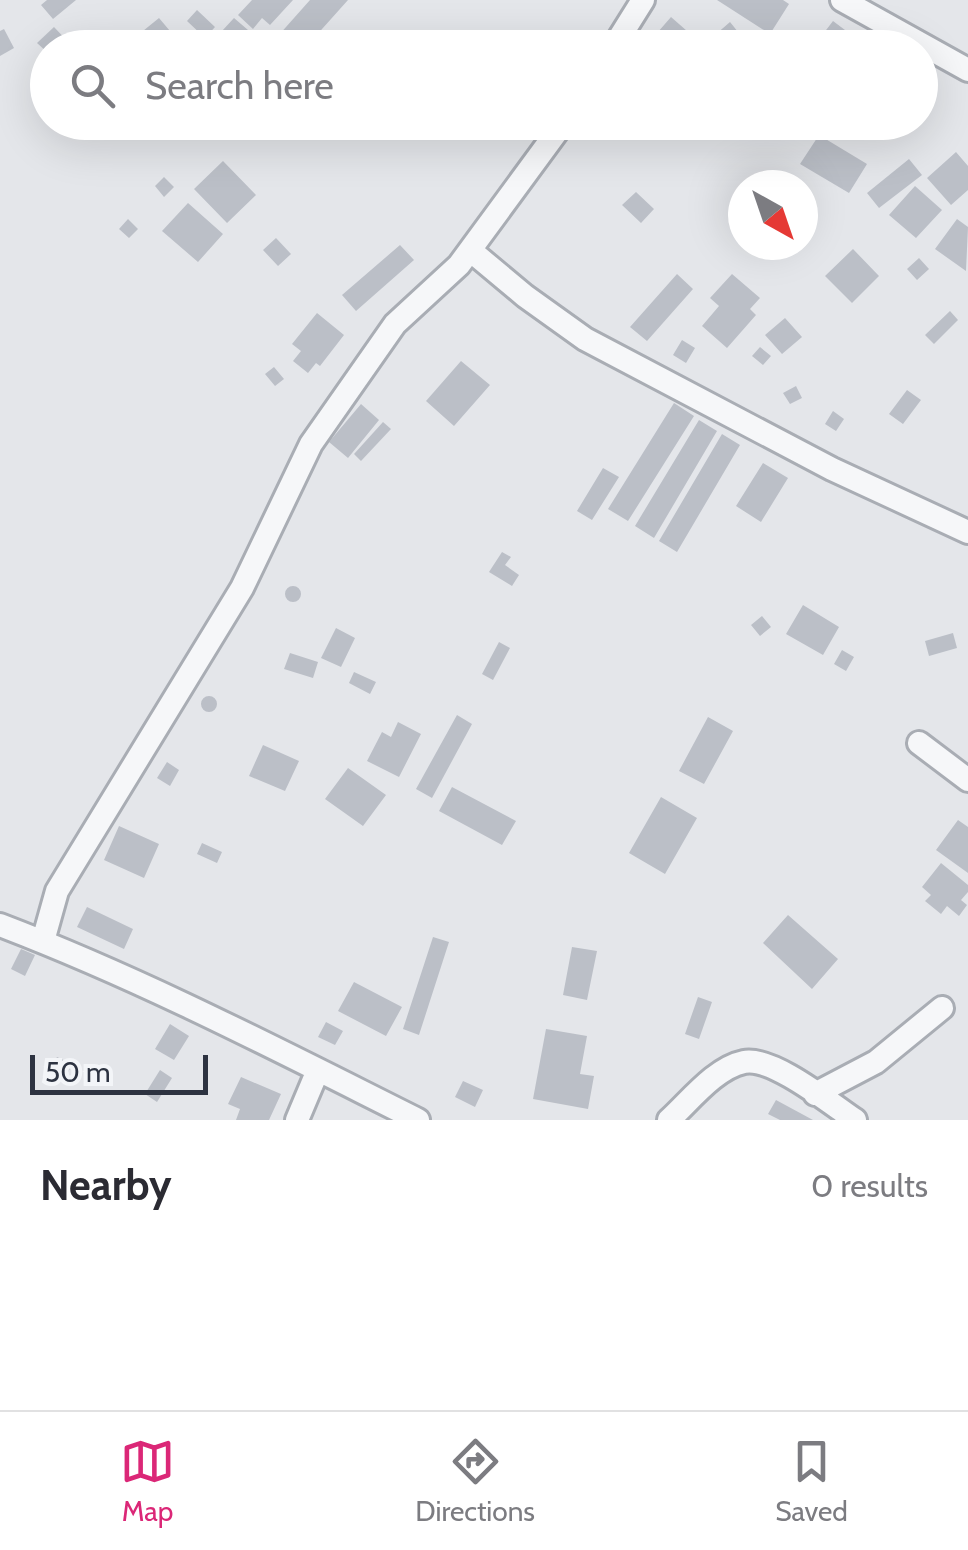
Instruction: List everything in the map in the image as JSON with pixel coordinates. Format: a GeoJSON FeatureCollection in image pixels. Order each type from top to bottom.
{"type":"FeatureCollection","features":[{"type":"Feature","properties":{"kind":"street"},"geometry":{"type":"LineString","coordinates":[[625,30],[643,0]]}},
{"type":"Feature","properties":{"kind":"street"},"geometry":{"type":"LineString","coordinates":[[842,0],[896,30]]}},
{"type":"Feature","properties":{"kind":"street"},"geometry":{"type":"LineString","coordinates":[[938,53],[968,70]]}},
{"type":"Feature","properties":{"kind":"street"},"geometry":{"type":"LineString","coordinates":[[43,942],[57,891],[242,588],[312,444],[396,324],[459,265],[551,140]]}},
{"type":"Feature","properties":{"kind":"street"},"geometry":{"type":"LineString","coordinates":[[470,250],[586,339],[832,469],[968,532]]}},
{"type":"Feature","properties":{"kind":"street"},"geometry":{"type":"LineString","coordinates":[[919,744],[968,780]]}},
{"type":"Feature","properties":{"kind":"street"},"geometry":{"type":"LineString","coordinates":[[0,925],[161,992],[418,1120]]}},
{"type":"Feature","properties":{"kind":"street"},"geometry":{"type":"LineString","coordinates":[[816,1094],[876,1062],[942,1008]]}},
{"type":"Feature","properties":{"kind":"street"},"geometry":{"type":"LineString","coordinates":[[669,1120],[718,1074],[741,1062],[756,1061],[774,1067],[855,1120]]}},
{"type":"Feature","properties":{"kind":"street"},"geometry":{"type":"LineString","coordinates":[[296,1120],[318,1070]]}},
{"type":"Feature","properties":{"kind":"building"},"geometry":{"type":"Polygon","coordinates":[[[47,0],[76,0],[53,19],[41,5],[47,0]]]}},
{"type":"Feature","properties":{"kind":"building"},"geometry":{"type":"Polygon","coordinates":[[[252,0],[293,0],[270,25],[262,18],[253,29],[238,15],[252,0]]]}},
{"type":"Feature","properties":{"kind":"building"},"geometry":{"type":"Polygon","coordinates":[[[310,0],[348,0],[321,30],[283,30],[310,0]]]}},
{"type":"Feature","properties":{"kind":"building"},"geometry":{"type":"Polygon","coordinates":[[[717,0],[783,0],[789,4],[773,30],[764,30],[717,0]]]}},
{"type":"Feature","properties":{"kind":"building"},"geometry":{"type":"Polygon","coordinates":[[[197,10],[215,27],[197,30],[187,21],[197,10]]]}},
{"type":"Feature","properties":{"kind":"building"},"geometry":{"type":"Polygon","coordinates":[[[671,17],[686,30],[660,30],[671,17]]]}},
{"type":"Feature","properties":{"kind":"building"},"geometry":{"type":"Polygon","coordinates":[[[159,18],[169,30],[144,30],[159,18]]]}},
{"type":"Feature","properties":{"kind":"building"},"geometry":{"type":"Polygon","coordinates":[[[234,18],[248,30],[223,30],[234,18]]]}},
{"type":"Feature","properties":{"kind":"building"},"geometry":{"type":"Polygon","coordinates":[[[833,21],[845,30],[826,30],[833,21]]]}},
{"type":"Feature","properties":{"kind":"building"},"geometry":{"type":"Polygon","coordinates":[[[730,22],[736,30],[721,30],[730,22]]]}},
{"type":"Feature","properties":{"kind":"building"},"geometry":{"type":"Polygon","coordinates":[[[4,29],[14,48],[0,56],[0,31],[4,29]]]}},
{"type":"Feature","properties":{"kind":"building"},"geometry":{"type":"Polygon","coordinates":[[[816,140],[827,140],[867,164],[849,193],[818,175],[818,170],[800,164],[816,140]]]}},
{"type":"Feature","properties":{"kind":"building"},"geometry":{"type":"Polygon","coordinates":[[[956,152],[968,166],[968,190],[951,205],[927,178],[956,152]]]}},
{"type":"Feature","properties":{"kind":"building"},"geometry":{"type":"Polygon","coordinates":[[[909,159],[922,175],[879,208],[867,193],[909,159]]]}},
{"type":"Feature","properties":{"kind":"building"},"geometry":{"type":"Polygon","coordinates":[[[223,161],[256,195],[227,223],[194,189],[223,161]]]}},
{"type":"Feature","properties":{"kind":"building"},"geometry":{"type":"Polygon","coordinates":[[[164,177],[174,187],[164,197],[155,186],[164,177]]]}},
{"type":"Feature","properties":{"kind":"building"},"geometry":{"type":"Polygon","coordinates":[[[915,186],[942,210],[916,238],[889,215],[915,186]]]}},
{"type":"Feature","properties":{"kind":"building"},"geometry":{"type":"Polygon","coordinates":[[[636,192],[654,209],[641,223],[622,205],[636,192]]]}},
{"type":"Feature","properties":{"kind":"building"},"geometry":{"type":"Polygon","coordinates":[[[188,203],[223,234],[198,262],[162,231],[188,203]]]}},
{"type":"Feature","properties":{"kind":"building"},"geometry":{"type":"Polygon","coordinates":[[[128,219],[138,229],[129,238],[119,229],[128,219]]]}},
{"type":"Feature","properties":{"kind":"building"},"geometry":{"type":"Polygon","coordinates":[[[957,219],[968,227],[966,271],[935,249],[957,219]]]}},
{"type":"Feature","properties":{"kind":"building"},"geometry":{"type":"Polygon","coordinates":[[[276,238],[291,254],[278,266],[263,250],[276,238]]]}},
{"type":"Feature","properties":{"kind":"building"},"geometry":{"type":"Polygon","coordinates":[[[400,245],[414,260],[356,311],[342,295],[400,245]]]}},
{"type":"Feature","properties":{"kind":"building"},"geometry":{"type":"Polygon","coordinates":[[[853,249],[879,276],[852,303],[825,276],[853,249]]]}},
{"type":"Feature","properties":{"kind":"building"},"geometry":{"type":"Polygon","coordinates":[[[919,258],[929,269],[917,280],[907,269],[919,258]]]}},
{"type":"Feature","properties":{"kind":"building"},"geometry":{"type":"Polygon","coordinates":[[[677,274],[693,289],[647,341],[630,327],[677,274]]]}},
{"type":"Feature","properties":{"kind":"building"},"geometry":{"type":"Polygon","coordinates":[[[732,274],[760,298],[750,309],[756,315],[727,348],[702,326],[719,306],[710,298],[732,274]]]}},
{"type":"Feature","properties":{"kind":"building"},"geometry":{"type":"Polygon","coordinates":[[[950,311],[958,320],[934,344],[925,335],[950,311]]]}},
{"type":"Feature","properties":{"kind":"building"},"geometry":{"type":"Polygon","coordinates":[[[317,313],[344,335],[320,366],[316,363],[308,373],[293,361],[301,351],[292,344],[317,313]]]}},
{"type":"Feature","properties":{"kind":"building"},"geometry":{"type":"Polygon","coordinates":[[[785,318],[802,337],[782,354],[765,335],[785,318]]]}},
{"type":"Feature","properties":{"kind":"building"},"geometry":{"type":"Polygon","coordinates":[[[682,340],[695,348],[686,363],[673,355],[682,340]]]}},
{"type":"Feature","properties":{"kind":"building"},"geometry":{"type":"Polygon","coordinates":[[[760,347],[771,356],[763,365],[752,356],[760,347]]]}},
{"type":"Feature","properties":{"kind":"building"},"geometry":{"type":"Polygon","coordinates":[[[461,361],[490,385],[454,426],[426,401],[461,361]]]}},
{"type":"Feature","properties":{"kind":"building"},"geometry":{"type":"Polygon","coordinates":[[[274,367],[284,379],[275,386],[265,374],[274,367]]]}},
{"type":"Feature","properties":{"kind":"building"},"geometry":{"type":"Polygon","coordinates":[[[796,386],[802,398],[790,404],[783,393],[796,386]]]}},
{"type":"Feature","properties":{"kind":"building"},"geometry":{"type":"Polygon","coordinates":[[[907,390],[921,400],[903,424],[889,414],[907,390]]]}},
{"type":"Feature","properties":{"kind":"building"},"geometry":{"type":"Polygon","coordinates":[[[674,403],[694,416],[628,521],[608,509],[674,403]]]}},
{"type":"Feature","properties":{"kind":"building"},"geometry":{"type":"Polygon","coordinates":[[[361,404],[379,420],[348,458],[329,442],[361,404]]]}},
{"type":"Feature","properties":{"kind":"building"},"geometry":{"type":"Polygon","coordinates":[[[833,411],[844,419],[836,431],[825,424],[833,411]]]}},
{"type":"Feature","properties":{"kind":"building"},"geometry":{"type":"Polygon","coordinates":[[[699,420],[717,431],[654,538],[635,526],[699,420]]]}},
{"type":"Feature","properties":{"kind":"building"},"geometry":{"type":"Polygon","coordinates":[[[383,422],[391,429],[361,461],[354,454],[383,422]]]}},
{"type":"Feature","properties":{"kind":"building"},"geometry":{"type":"Polygon","coordinates":[[[722,434],[740,445],[677,552],[659,541],[722,434]]]}},
{"type":"Feature","properties":{"kind":"building"},"geometry":{"type":"Polygon","coordinates":[[[763,463],[788,478],[761,522],[736,506],[763,463]]]}},
{"type":"Feature","properties":{"kind":"building"},"geometry":{"type":"Polygon","coordinates":[[[603,468],[619,477],[592,520],[577,511],[603,468]]]}},
{"type":"Feature","properties":{"kind":"building"},"geometry":{"type":"Polygon","coordinates":[[[502,552],[511,557],[505,565],[519,575],[512,586],[489,572],[502,552]]]}},
{"type":"Feature","properties":{"kind":"building"},"geometry":{"type":"Polygon","coordinates":[[[293,586],[301,594],[293,602],[285,594],[293,586]]]}},
{"type":"Feature","properties":{"kind":"building"},"geometry":{"type":"Polygon","coordinates":[[[803,605],[839,627],[823,655],[786,634],[803,605]]]}},
{"type":"Feature","properties":{"kind":"building"},"geometry":{"type":"Polygon","coordinates":[[[762,616],[771,627],[760,636],[751,625],[762,616]]]}},
{"type":"Feature","properties":{"kind":"building"},"geometry":{"type":"Polygon","coordinates":[[[336,628],[355,638],[341,667],[321,658],[336,628]]]}},
{"type":"Feature","properties":{"kind":"building"},"geometry":{"type":"Polygon","coordinates":[[[953,633],[957,648],[929,656],[925,641],[953,633]]]}},
{"type":"Feature","properties":{"kind":"building"},"geometry":{"type":"Polygon","coordinates":[[[499,642],[510,648],[493,680],[482,674],[499,642]]]}},
{"type":"Feature","properties":{"kind":"building"},"geometry":{"type":"Polygon","coordinates":[[[842,650],[854,657],[846,671],[834,664],[842,650]]]}},
{"type":"Feature","properties":{"kind":"building"},"geometry":{"type":"Polygon","coordinates":[[[290,653],[318,662],[313,678],[284,669],[290,653]]]}},
{"type":"Feature","properties":{"kind":"building"},"geometry":{"type":"Polygon","coordinates":[[[354,672],[376,682],[370,694],[349,683],[354,672]]]}},
{"type":"Feature","properties":{"kind":"building"},"geometry":{"type":"Polygon","coordinates":[[[209,696],[217,704],[209,712],[201,704],[209,696]]]}},
{"type":"Feature","properties":{"kind":"building"},"geometry":{"type":"Polygon","coordinates":[[[457,715],[472,724],[432,798],[416,789],[457,715]]]}},
{"type":"Feature","properties":{"kind":"building"},"geometry":{"type":"Polygon","coordinates":[[[708,717],[733,731],[704,784],[679,771],[708,717]]]}},
{"type":"Feature","properties":{"kind":"building"},"geometry":{"type":"Polygon","coordinates":[[[398,722],[421,734],[399,777],[367,761],[382,732],[391,737],[398,722]]]}},
{"type":"Feature","properties":{"kind":"building"},"geometry":{"type":"Polygon","coordinates":[[[263,745],[299,761],[285,791],[249,776],[263,745]]]}},
{"type":"Feature","properties":{"kind":"building"},"geometry":{"type":"Polygon","coordinates":[[[167,762],[179,770],[170,786],[157,778],[167,762]]]}},
{"type":"Feature","properties":{"kind":"building"},"geometry":{"type":"Polygon","coordinates":[[[348,768],[386,795],[363,826],[325,799],[348,768]]]}},
{"type":"Feature","properties":{"kind":"building"},"geometry":{"type":"Polygon","coordinates":[[[452,787],[516,821],[502,845],[439,811],[452,787]]]}},
{"type":"Feature","properties":{"kind":"building"},"geometry":{"type":"Polygon","coordinates":[[[661,797],[697,818],[665,874],[629,853],[661,797]]]}},
{"type":"Feature","properties":{"kind":"building"},"geometry":{"type":"Polygon","coordinates":[[[958,820],[968,827],[968,873],[936,850],[958,820]]]}},
{"type":"Feature","properties":{"kind":"building"},"geometry":{"type":"Polygon","coordinates":[[[119,826],[159,844],[144,878],[104,860],[119,826]]]}},
{"type":"Feature","properties":{"kind":"building"},"geometry":{"type":"Polygon","coordinates":[[[202,843],[222,852],[217,863],[197,854],[202,843]]]}},
{"type":"Feature","properties":{"kind":"building"},"geometry":{"type":"Polygon","coordinates":[[[941,863],[968,885],[961,900],[967,905],[959,916],[947,906],[941,914],[925,901],[931,895],[922,887],[941,863]]]}},
{"type":"Feature","properties":{"kind":"building"},"geometry":{"type":"Polygon","coordinates":[[[87,907],[133,929],[124,949],[77,927],[87,907]]]}},
{"type":"Feature","properties":{"kind":"building"},"geometry":{"type":"Polygon","coordinates":[[[788,915],[838,959],[812,989],[763,943],[788,915]]]}},
{"type":"Feature","properties":{"kind":"building"},"geometry":{"type":"Polygon","coordinates":[[[433,937],[449,942],[419,1035],[403,1029],[433,937]]]}},
{"type":"Feature","properties":{"kind":"building"},"geometry":{"type":"Polygon","coordinates":[[[572,947],[597,951],[587,1000],[563,995],[572,947]]]}},
{"type":"Feature","properties":{"kind":"building"},"geometry":{"type":"Polygon","coordinates":[[[21,949],[35,955],[25,976],[11,969],[21,949]]]}},
{"type":"Feature","properties":{"kind":"building"},"geometry":{"type":"Polygon","coordinates":[[[354,982],[402,1007],[386,1036],[338,1011],[354,982]]]}},
{"type":"Feature","properties":{"kind":"building"},"geometry":{"type":"Polygon","coordinates":[[[698,997],[712,1002],[699,1039],[685,1034],[698,997]]]}},
{"type":"Feature","properties":{"kind":"building"},"geometry":{"type":"Polygon","coordinates":[[[326,1022],[343,1031],[335,1045],[318,1037],[326,1022]]]}},
{"type":"Feature","properties":{"kind":"building"},"geometry":{"type":"Polygon","coordinates":[[[170,1024],[189,1036],[174,1060],[155,1049],[170,1024]]]}},
{"type":"Feature","properties":{"kind":"building"},"geometry":{"type":"Polygon","coordinates":[[[546,1029],[587,1036],[580,1074],[594,1076],[588,1109],[533,1099],[546,1029]]]}},
{"type":"Feature","properties":{"kind":"building"},"geometry":{"type":"Polygon","coordinates":[[[57,1057],[72,1064],[66,1077],[50,1070],[57,1057]]]}},
{"type":"Feature","properties":{"kind":"building"},"geometry":{"type":"Polygon","coordinates":[[[160,1070],[172,1078],[157,1102],[145,1094],[160,1070]]]}},
{"type":"Feature","properties":{"kind":"building"},"geometry":{"type":"Polygon","coordinates":[[[241,1077],[281,1094],[269,1120],[236,1120],[240,1109],[228,1104],[241,1077]]]}},
{"type":"Feature","properties":{"kind":"building"},"geometry":{"type":"Polygon","coordinates":[[[463,1081],[483,1090],[475,1107],[455,1097],[463,1081]]]}},
{"type":"Feature","properties":{"kind":"building"},"geometry":{"type":"Polygon","coordinates":[[[776,1100],[813,1120],[780,1120],[768,1114],[776,1100]]]}}]}
